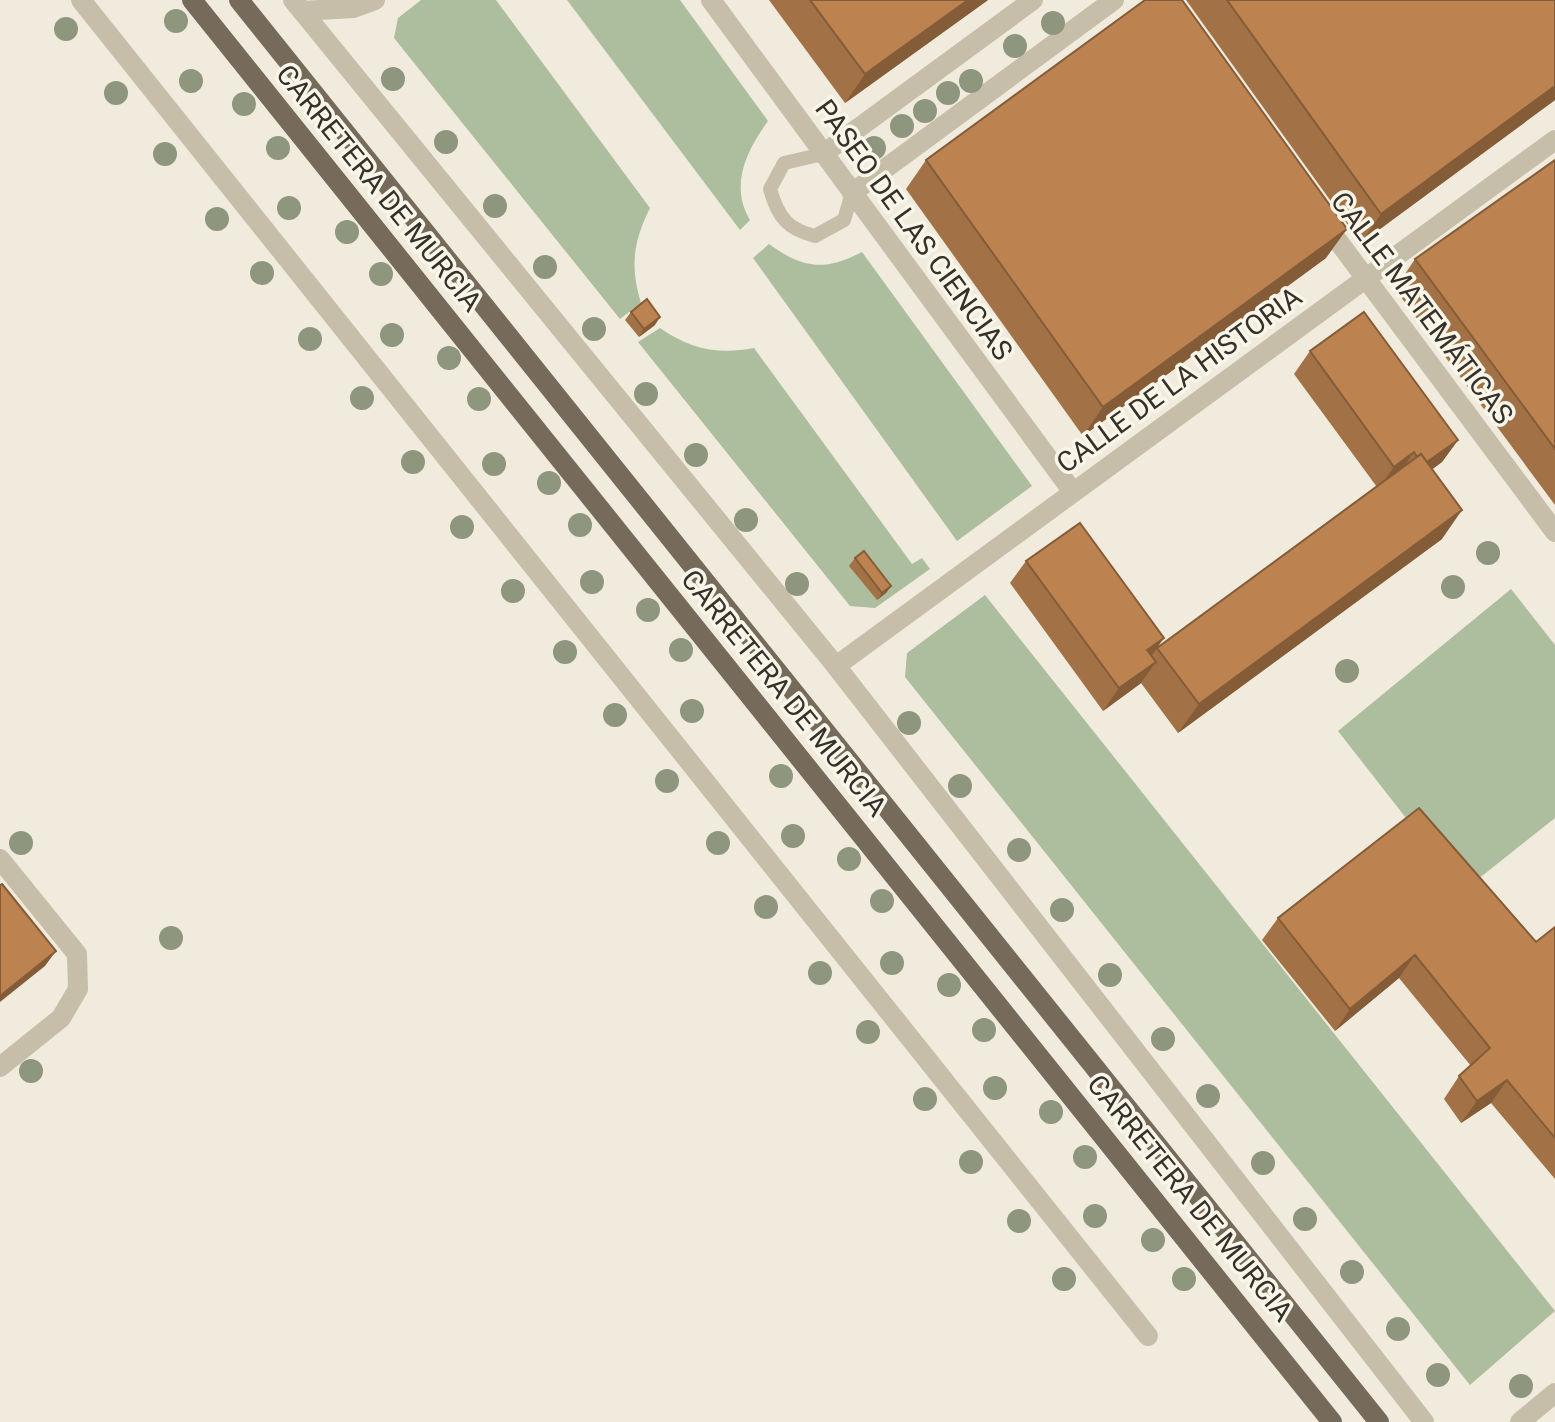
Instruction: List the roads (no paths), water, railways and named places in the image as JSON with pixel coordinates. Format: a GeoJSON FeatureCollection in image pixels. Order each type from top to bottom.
{"type":"FeatureCollection","features":[{"type":"Feature","properties":{"kind":"main road","name":"CARRETERA DE MURCIA"},"geometry":{"type":"LineString","coordinates":[[192,0],[1332,1422]]}},
{"type":"Feature","properties":{"kind":"main road","name":"CARRETERA DE MURCIA"},"geometry":{"type":"LineString","coordinates":[[239,0],[1379,1422]]}},
{"type":"Feature","properties":{"kind":"street"},"geometry":{"type":"LineString","coordinates":[[81,0],[1148,1336]]}},
{"type":"Feature","properties":{"kind":"street"},"geometry":{"type":"LineString","coordinates":[[298,6],[353,8],[375,0]]}},
{"type":"Feature","properties":{"kind":"street","name":"PASEO DE LAS CIENCIAS"},"geometry":{"type":"LineString","coordinates":[[711,0],[1073,492]]}},
{"type":"Feature","properties":{"kind":"street"},"geometry":{"type":"LineString","coordinates":[[823,154],[1033,0]]}},
{"type":"Feature","properties":{"kind":"street"},"geometry":{"type":"LineString","coordinates":[[852,193],[1114,0]]}},
{"type":"Feature","properties":{"kind":"street","name":"CARRETERA DE MURCIA"},"geometry":{"type":"LineString","coordinates":[[298,6],[836,666],[1424,1422]]}},
{"type":"Feature","properties":{"kind":"street","name":"CALLE DE LA HISTORIA"},"geometry":{"type":"LineString","coordinates":[[836,666],[1555,140]]}},
{"type":"Feature","properties":{"kind":"street","name":"CALLE MATEMÁTICAS"},"geometry":{"type":"LineString","coordinates":[[1309,203],[1555,532]]}},
{"type":"Feature","properties":{"kind":"street"},"geometry":{"type":"LineString","coordinates":[[0,859],[77,954],[78,989],[61,1018],[0,1067]]}},
{"type":"Feature","properties":{"kind":"street"},"geometry":{"type":"LineString","coordinates":[[1520,1422],[1555,1393]]}},
{"type":"Feature","properties":{"kind":"lane"},"geometry":{"type":"LineString","coordinates":[[823,154],[784,163],[770,189],[777,212],[793,230],[815,236],[844,220],[852,193]]}}]}
